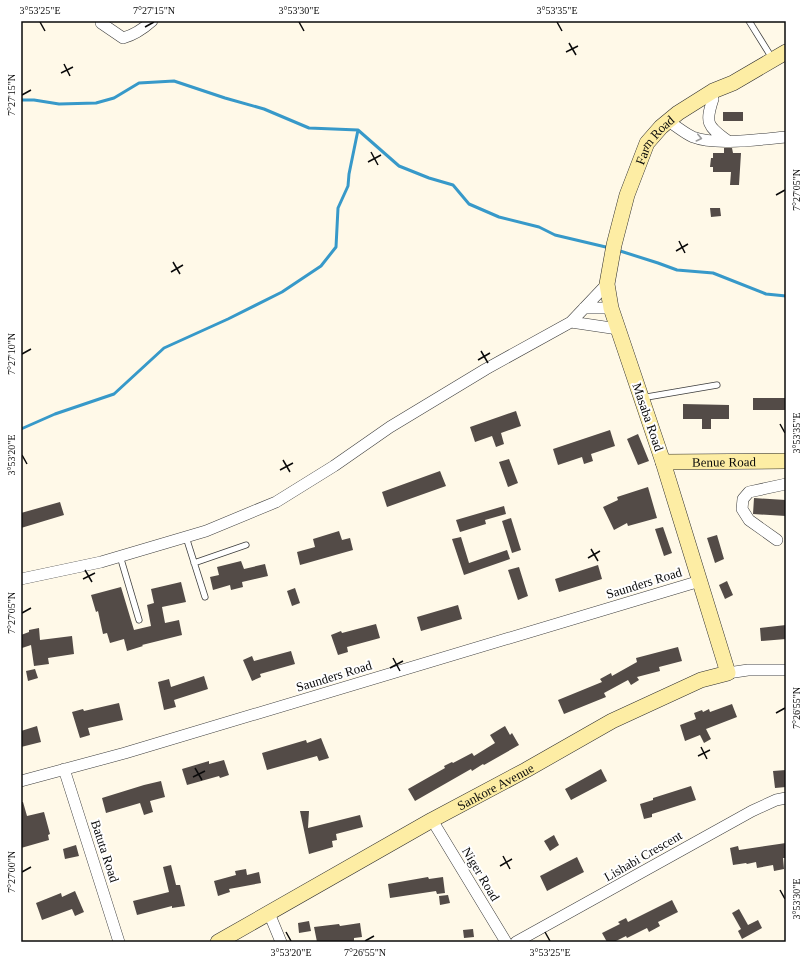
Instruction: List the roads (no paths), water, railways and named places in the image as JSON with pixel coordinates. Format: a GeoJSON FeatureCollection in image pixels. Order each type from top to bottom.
{"type":"FeatureCollection","features":[{"type":"Feature","properties":{"kind":"street"},"geometry":{"type":"LineString","coordinates":[[101,23],[123,38],[131,36],[152,21]]}},
{"type":"Feature","properties":{"kind":"street","name":"Farm Road"},"geometry":{"type":"LineString","coordinates":[[640,161],[646,143],[661,127],[678,113],[713,91],[733,83],[780,56]]}},
{"type":"Feature","properties":{"kind":"street","name":"Farm Road"},"geometry":{"type":"LineString","coordinates":[[640,161],[674,125],[724,92],[733,83]]}},
{"type":"Feature","properties":{"kind":"street"},"geometry":{"type":"LineString","coordinates":[[714,99],[708,114],[708,122],[714,131],[728,141]]}},
{"type":"Feature","properties":{"kind":"street"},"geometry":{"type":"LineString","coordinates":[[674,125],[692,137],[704,140],[728,141],[786,137]]}},
{"type":"Feature","properties":{"kind":"street","name":"Masaba Road"},"geometry":{"type":"LineString","coordinates":[[640,161],[627,195],[614,245],[607,284],[611,308],[663,462],[728,673]]}},
{"type":"Feature","properties":{"kind":"street"},"geometry":{"type":"LineString","coordinates":[[21,579],[101,562],[206,531],[276,502],[334,466],[390,426],[486,369],[571,322],[607,284]]}},
{"type":"Feature","properties":{"kind":"street"},"geometry":{"type":"LineString","coordinates":[[584,308],[611,308]]}},
{"type":"Feature","properties":{"kind":"street"},"geometry":{"type":"LineString","coordinates":[[571,322],[618,329]]}},
{"type":"Feature","properties":{"kind":"street","name":"Benue Road"},"geometry":{"type":"LineString","coordinates":[[663,462],[786,461]]}},
{"type":"Feature","properties":{"kind":"street"},"geometry":{"type":"LineString","coordinates":[[777,540],[749,520],[742,509],[743,498],[750,492],[786,484]]}},
{"type":"Feature","properties":{"kind":"street","name":"Saunders Road"},"geometry":{"type":"LineString","coordinates":[[21,781],[132,750],[700,581]]}},
{"type":"Feature","properties":{"kind":"street","name":"Sankore Avenue"},"geometry":{"type":"LineString","coordinates":[[218,942],[432,820],[526,770],[612,721],[701,680],[728,673],[748,670],[786,670]]}},
{"type":"Feature","properties":{"kind":"street","name":"Batuta Road"},"geometry":{"type":"LineString","coordinates":[[64,769],[119,942]]}},
{"type":"Feature","properties":{"kind":"street","name":"Lishabi Crescent"},"geometry":{"type":"LineString","coordinates":[[516,942],[752,811],[776,800],[786,798]]}},
{"type":"Feature","properties":{"kind":"street","name":"Niger Road"},"geometry":{"type":"LineString","coordinates":[[432,820],[506,942]]}},
{"type":"Feature","properties":{"kind":"street"},"geometry":{"type":"LineString","coordinates":[[269,913],[281,942]]}},
{"type":"Feature","properties":{"kind":"lane"},"geometry":{"type":"LineString","coordinates":[[749,21],[780,56]]}},
{"type":"Feature","properties":{"kind":"lane"},"geometry":{"type":"LineString","coordinates":[[641,398],[717,385]]}},
{"type":"Feature","properties":{"kind":"lane"},"geometry":{"type":"LineString","coordinates":[[186,537],[205,597]]}},
{"type":"Feature","properties":{"kind":"lane"},"geometry":{"type":"LineString","coordinates":[[194,562],[246,545]]}},
{"type":"Feature","properties":{"kind":"lane"},"geometry":{"type":"LineString","coordinates":[[120,556],[139,620]]}},
{"type":"Feature","properties":{"kind":"waterway"},"geometry":{"type":"LineString","coordinates":[[21,100],[34,100],[59,104],[96,103],[114,98],[139,83],[174,81],[264,109],[309,128],[358,130],[399,166],[429,178],[453,185],[469,204],[499,217],[539,227],[555,235],[610,248]]}},
{"type":"Feature","properties":{"kind":"waterway"},"geometry":{"type":"LineString","coordinates":[[21,429],[55,414],[114,394],[164,348],[228,319],[282,292],[321,266],[336,247],[338,208],[348,186],[358,130]]}},
{"type":"Feature","properties":{"kind":"waterway"},"geometry":{"type":"LineString","coordinates":[[617,250],[677,270],[713,273],[766,294],[786,296]]}}]}
